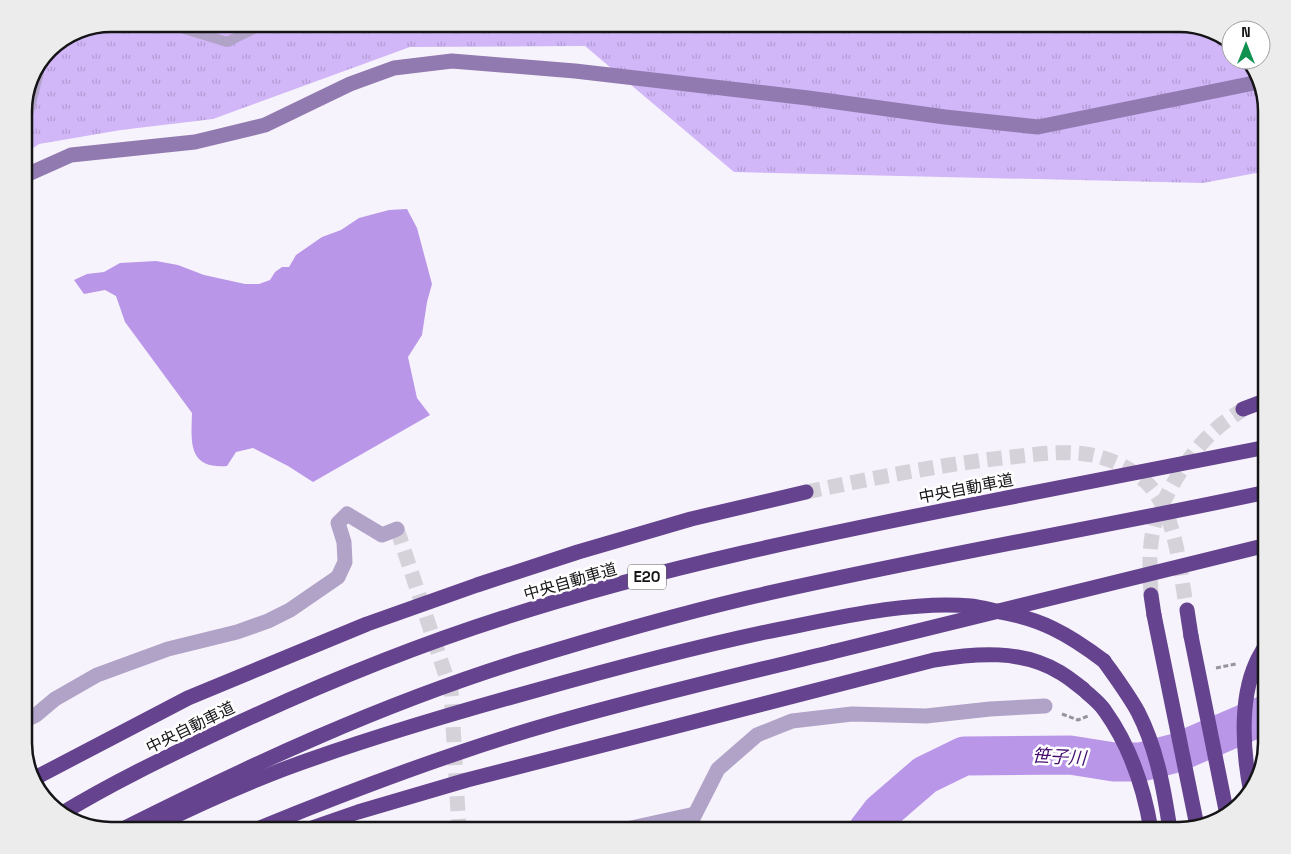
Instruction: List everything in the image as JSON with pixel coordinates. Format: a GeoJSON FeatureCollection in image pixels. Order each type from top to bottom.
{"type":"FeatureCollection","features":[{"type":"Feature","properties":{"kind":"highway"},"geometry":{"type":"LineString","coordinates":[[1243,410],[1258,404]]}},
{"type":"Feature","properties":{"kind":"highway","name":"中央自動車道"},"geometry":{"type":"LineString","coordinates":[[70,809],[165,758],[288,699],[391,657],[503,618],[725,557],[843,530],[1258,449]]}},
{"type":"Feature","properties":{"kind":"highway"},"geometry":{"type":"LineString","coordinates":[[40,775],[188,698],[367,624],[477,584],[578,552],[691,519],[806,492]]}},
{"type":"Feature","properties":{"kind":"highway"},"geometry":{"type":"LineString","coordinates":[[137,822],[314,738],[412,699],[509,665],[610,635],[744,599],[866,572],[1258,494]]}},
{"type":"Feature","properties":{"kind":"highway"},"geometry":{"type":"LineString","coordinates":[[275,822],[442,757],[550,724],[832,652],[1258,547]]}},
{"type":"Feature","properties":{"kind":"highway"},"geometry":{"type":"LineString","coordinates":[[1151,595],[1196,820]]}},
{"type":"Feature","properties":{"kind":"highway"},"geometry":{"type":"LineString","coordinates":[[163,822],[283,769],[395,731],[574,680],[703,645],[861,614],[924,606],[971,606],[1022,616],[1053,627],[1079,642],[1104,661],[1129,696],[1150,740],[1161,775],[1169,822]]}},
{"type":"Feature","properties":{"kind":"highway"},"geometry":{"type":"LineString","coordinates":[[1187,610],[1225,807]]}},
{"type":"Feature","properties":{"kind":"highway"},"geometry":{"type":"LineString","coordinates":[[329,822],[467,780],[934,660],[966,655],[998,654],[1030,660],[1060,672],[1082,688],[1104,709],[1118,731],[1141,785],[1149,822]]}},
{"type":"Feature","properties":{"kind":"highway"},"geometry":{"type":"LineString","coordinates":[[1249,779],[1245,757],[1244,729],[1247,695],[1258,658]]}},
{"type":"Feature","properties":{"kind":"street"},"geometry":{"type":"LineString","coordinates":[[33,172],[72,155],[195,142],[265,125],[350,84],[394,68],[452,61],[585,72],[1038,127],[1253,83]]}},
{"type":"Feature","properties":{"kind":"street"},"geometry":{"type":"LineString","coordinates":[[33,716],[55,699],[98,675],[168,649],[237,632],[268,621],[306,600],[338,577],[345,562],[344,542],[338,523],[347,514],[382,535],[397,529]]}},
{"type":"Feature","properties":{"kind":"street"},"geometry":{"type":"LineString","coordinates":[[691,822],[718,769],[757,735],[792,721],[852,714],[926,716],[990,709],[1045,706]]}},
{"type":"Feature","properties":{"kind":"street"},"geometry":{"type":"LineString","coordinates":[[658,822],[695,814]]}},
{"type":"Feature","properties":{"kind":"lane"},"geometry":{"type":"LineString","coordinates":[[194,32],[227,42],[248,32]]}},
{"type":"Feature","properties":{"kind":"green space"},"geometry":{"type":"Polygon","coordinates":[[[111,32],[1180,32],[1200,35],[1221,45],[1221,70],[1247,70],[1248,72],[1258,101],[1258,173],[1203,183],[734,172],[585,46],[410,47],[213,119],[121,130],[39,144],[33,148],[35,91],[49,63],[59,52],[72,43],[96,34],[111,32]]]}},
{"type":"Feature","properties":{"kind":"shaded area"},"geometry":{"type":"Polygon","coordinates":[[[407,209],[417,228],[432,284],[422,335],[408,357],[417,398],[430,415],[313,482],[288,466],[253,448],[236,452],[227,466],[214,466],[205,463],[199,458],[194,452],[192,444],[192,413],[125,322],[116,296],[105,290],[84,294],[74,280],[87,274],[104,272],[120,263],[156,261],[178,265],[204,275],[245,284],[259,284],[270,280],[275,272],[282,267],[289,267],[296,255],[322,237],[341,230],[359,218],[389,210],[407,209]]]}},
{"type":"Feature","properties":{"kind":"waterway","name":"笹子川"},"geometry":{"type":"LineString","coordinates":[[874,822],[881,813],[925,775],[964,756],[1070,755],[1114,762],[1141,762],[1176,753],[1258,718]]}},
{"type":"Feature","properties":{"kind":"tunnel"},"geometry":{"type":"LineString","coordinates":[[1151,595],[1151,541],[1155,523],[1172,485],[1206,439],[1218,427],[1243,409]]}},
{"type":"Feature","properties":{"kind":"tunnel"},"geometry":{"type":"LineString","coordinates":[[806,492],[934,467],[986,460],[1052,453],[1092,455],[1106,459],[1127,468],[1140,477],[1156,494],[1164,509],[1175,542],[1187,610]]}},
{"type":"Feature","properties":{"kind":"tunnel"},"geometry":{"type":"LineString","coordinates":[[397,529],[451,691],[459,822]]}}]}
